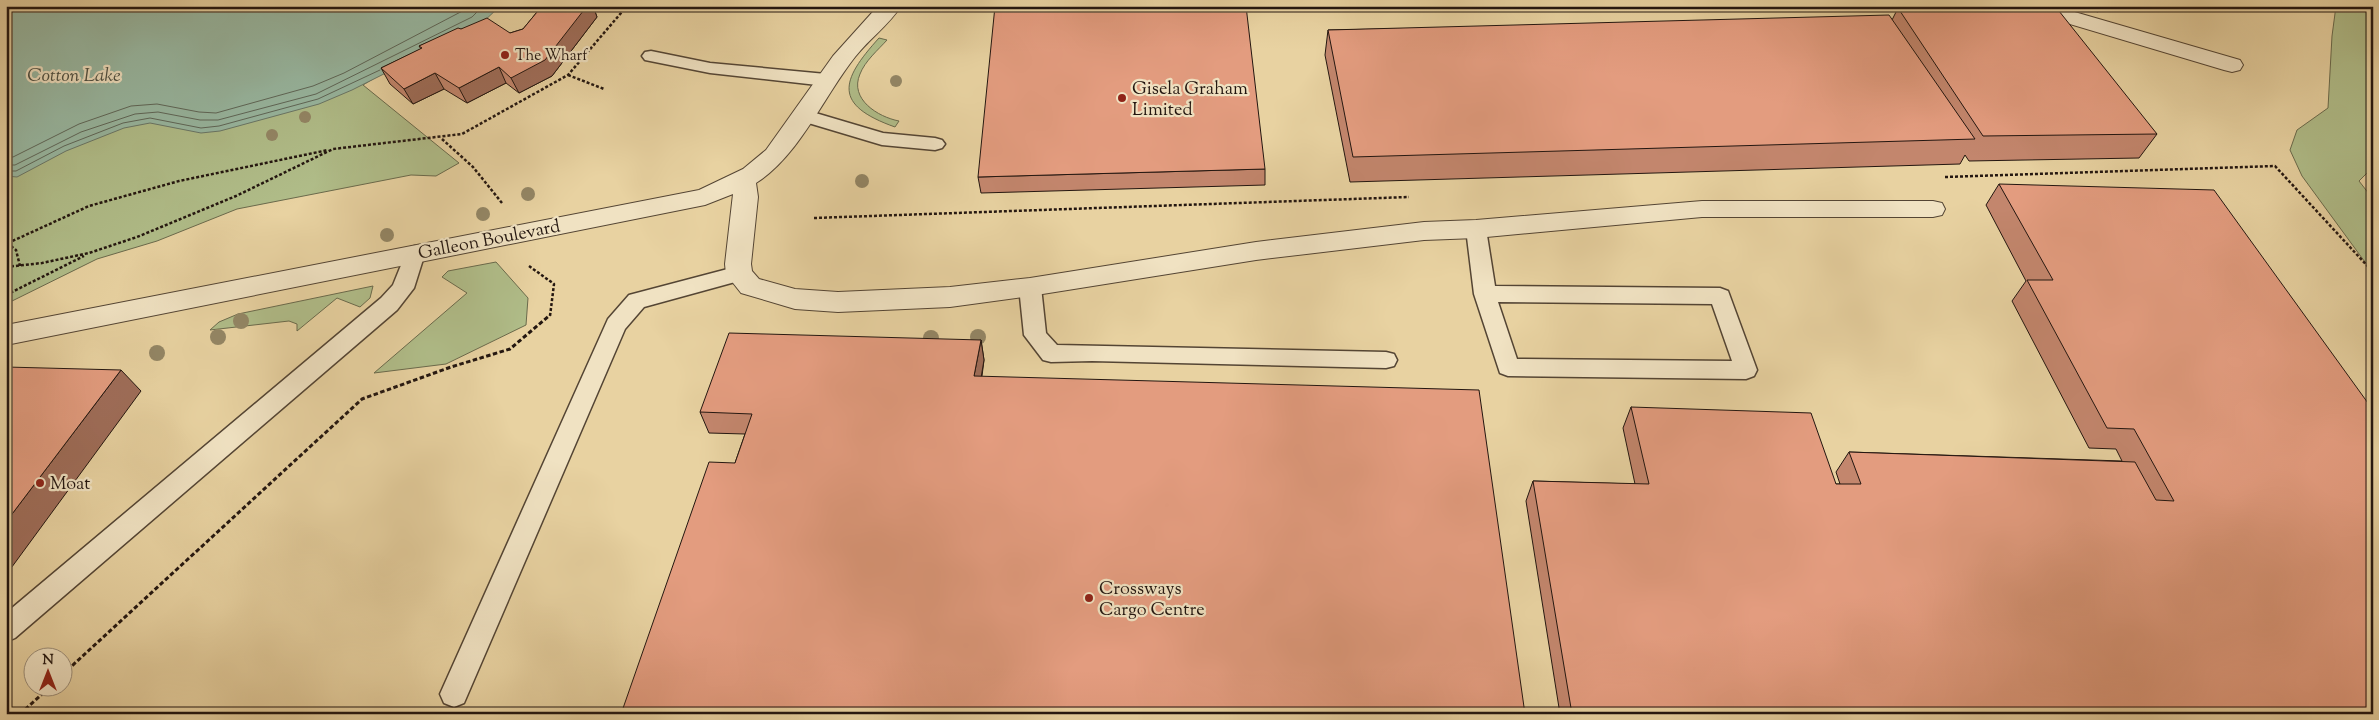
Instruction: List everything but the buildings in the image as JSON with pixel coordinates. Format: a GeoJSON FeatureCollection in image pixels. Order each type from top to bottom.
{"type":"FeatureCollection","features":[{"type":"Feature","properties":{"kind":"street","name":"Galleon Boulevard"},"geometry":{"type":"LineString","coordinates":[[6,335],[705,197],[744,179],[765,165],[777,152],[826,80],[870,25],[891,6]]}},
{"type":"Feature","properties":{"kind":"street"},"geometry":{"type":"LineString","coordinates":[[2030,6],[2232,66]]}},
{"type":"Feature","properties":{"kind":"street"},"geometry":{"type":"LineString","coordinates":[[744,179],[746,197],[738,264],[739,274],[750,286],[795,299],[838,302],[950,297],[1030,287],[1256,251],[1424,231],[1476,229],[1702,209],[1933,209]]}},
{"type":"Feature","properties":{"kind":"lane"},"geometry":{"type":"LineString","coordinates":[[651,56],[710,68],[826,80]]}},
{"type":"Feature","properties":{"kind":"lane"},"geometry":{"type":"LineString","coordinates":[[802,115],[882,140],[935,144]]}},
{"type":"Feature","properties":{"kind":"lane"},"geometry":{"type":"LineString","coordinates":[[1476,229],[1485,294],[1508,367],[1746,370],[1720,296],[1485,294]]}},
{"type":"Feature","properties":{"kind":"lane"},"geometry":{"type":"LineString","coordinates":[[6,630],[389,304],[403,288],[415,253]]}},
{"type":"Feature","properties":{"kind":"lane"},"geometry":{"type":"LineString","coordinates":[[454,694],[616,325],[637,301],[739,274]]}},
{"type":"Feature","properties":{"kind":"lane"},"geometry":{"type":"LineString","coordinates":[[1030,287],[1035,334],[1051,354],[1092,353],[1386,360]]}},
{"type":"Feature","properties":{"kind":"path"},"geometry":{"type":"LineString","coordinates":[[20,266],[16,250],[7,243],[89,206],[178,181],[333,149],[441,138],[473,130],[568,75],[627,6]]}},
{"type":"Feature","properties":{"kind":"path"},"geometry":{"type":"LineString","coordinates":[[568,75],[604,89]]}},
{"type":"Feature","properties":{"kind":"path"},"geometry":{"type":"LineString","coordinates":[[441,138],[473,167],[504,206]]}},
{"type":"Feature","properties":{"kind":"path"},"geometry":{"type":"LineString","coordinates":[[6,294],[89,253],[186,218],[333,149]]}},
{"type":"Feature","properties":{"kind":"path"},"geometry":{"type":"LineString","coordinates":[[6,267],[42,263],[89,253]]}},
{"type":"Feature","properties":{"kind":"path"},"geometry":{"type":"LineString","coordinates":[[72,666],[362,399],[451,367],[510,349],[550,316],[554,284],[523,261]]}},
{"type":"Feature","properties":{"kind":"path"},"geometry":{"type":"LineString","coordinates":[[20,714],[38,698]]}},
{"type":"Feature","properties":{"kind":"shaded area"},"geometry":{"type":"Polygon","coordinates":[[[6,6],[492,6],[363,85],[459,163],[436,176],[411,175],[237,209],[157,241],[97,259],[6,304],[6,6]]]}},
{"type":"Feature","properties":{"kind":"shaded area"},"geometry":{"type":"Polygon","coordinates":[[[2336,6],[2373,6],[2373,167],[2359,181],[2373,199],[2373,273],[2302,176],[2290,150],[2297,130],[2328,108],[2332,36],[2336,6]]]}},
{"type":"Feature","properties":{"kind":"shaded area"},"geometry":{"type":"Polygon","coordinates":[[[879,38],[887,40],[862,69],[858,91],[862,99],[875,111],[899,121],[895,127],[875,119],[861,110],[852,101],[849,90],[856,67],[879,38]]]}},
{"type":"Feature","properties":{"kind":"shaded area"},"geometry":{"type":"Polygon","coordinates":[[[496,262],[528,298],[526,325],[446,364],[374,373],[467,293],[442,277],[448,271],[496,262]]]}},
{"type":"Feature","properties":{"kind":"shaded area"},"geometry":{"type":"Polygon","coordinates":[[[373,286],[370,298],[360,307],[337,298],[297,331],[297,324],[289,321],[210,330],[219,322],[238,314],[373,286]]]}},
{"type":"Feature","properties":{"kind":"water","name":"Cotton Lake"},"geometry":{"type":"Polygon","coordinates":[[[6,6],[500,6],[479,26],[352,90],[319,104],[220,131],[201,133],[150,123],[124,128],[66,151],[17,177],[6,176],[6,6]]]}},
{"type":"Feature","properties":{"kind":"place","name":"The Wharf"},"geometry":{"type":"Point","coordinates":[505,55]}},
{"type":"Feature","properties":{"kind":"place","name":"Gisela Graham Limited"},"geometry":{"type":"Point","coordinates":[1122,98]}},
{"type":"Feature","properties":{"kind":"place","name":"Moat"},"geometry":{"type":"Point","coordinates":[40,483]}},
{"type":"Feature","properties":{"kind":"place","name":"Crossways Cargo Centre"},"geometry":{"type":"Point","coordinates":[1089,598]}}]}
